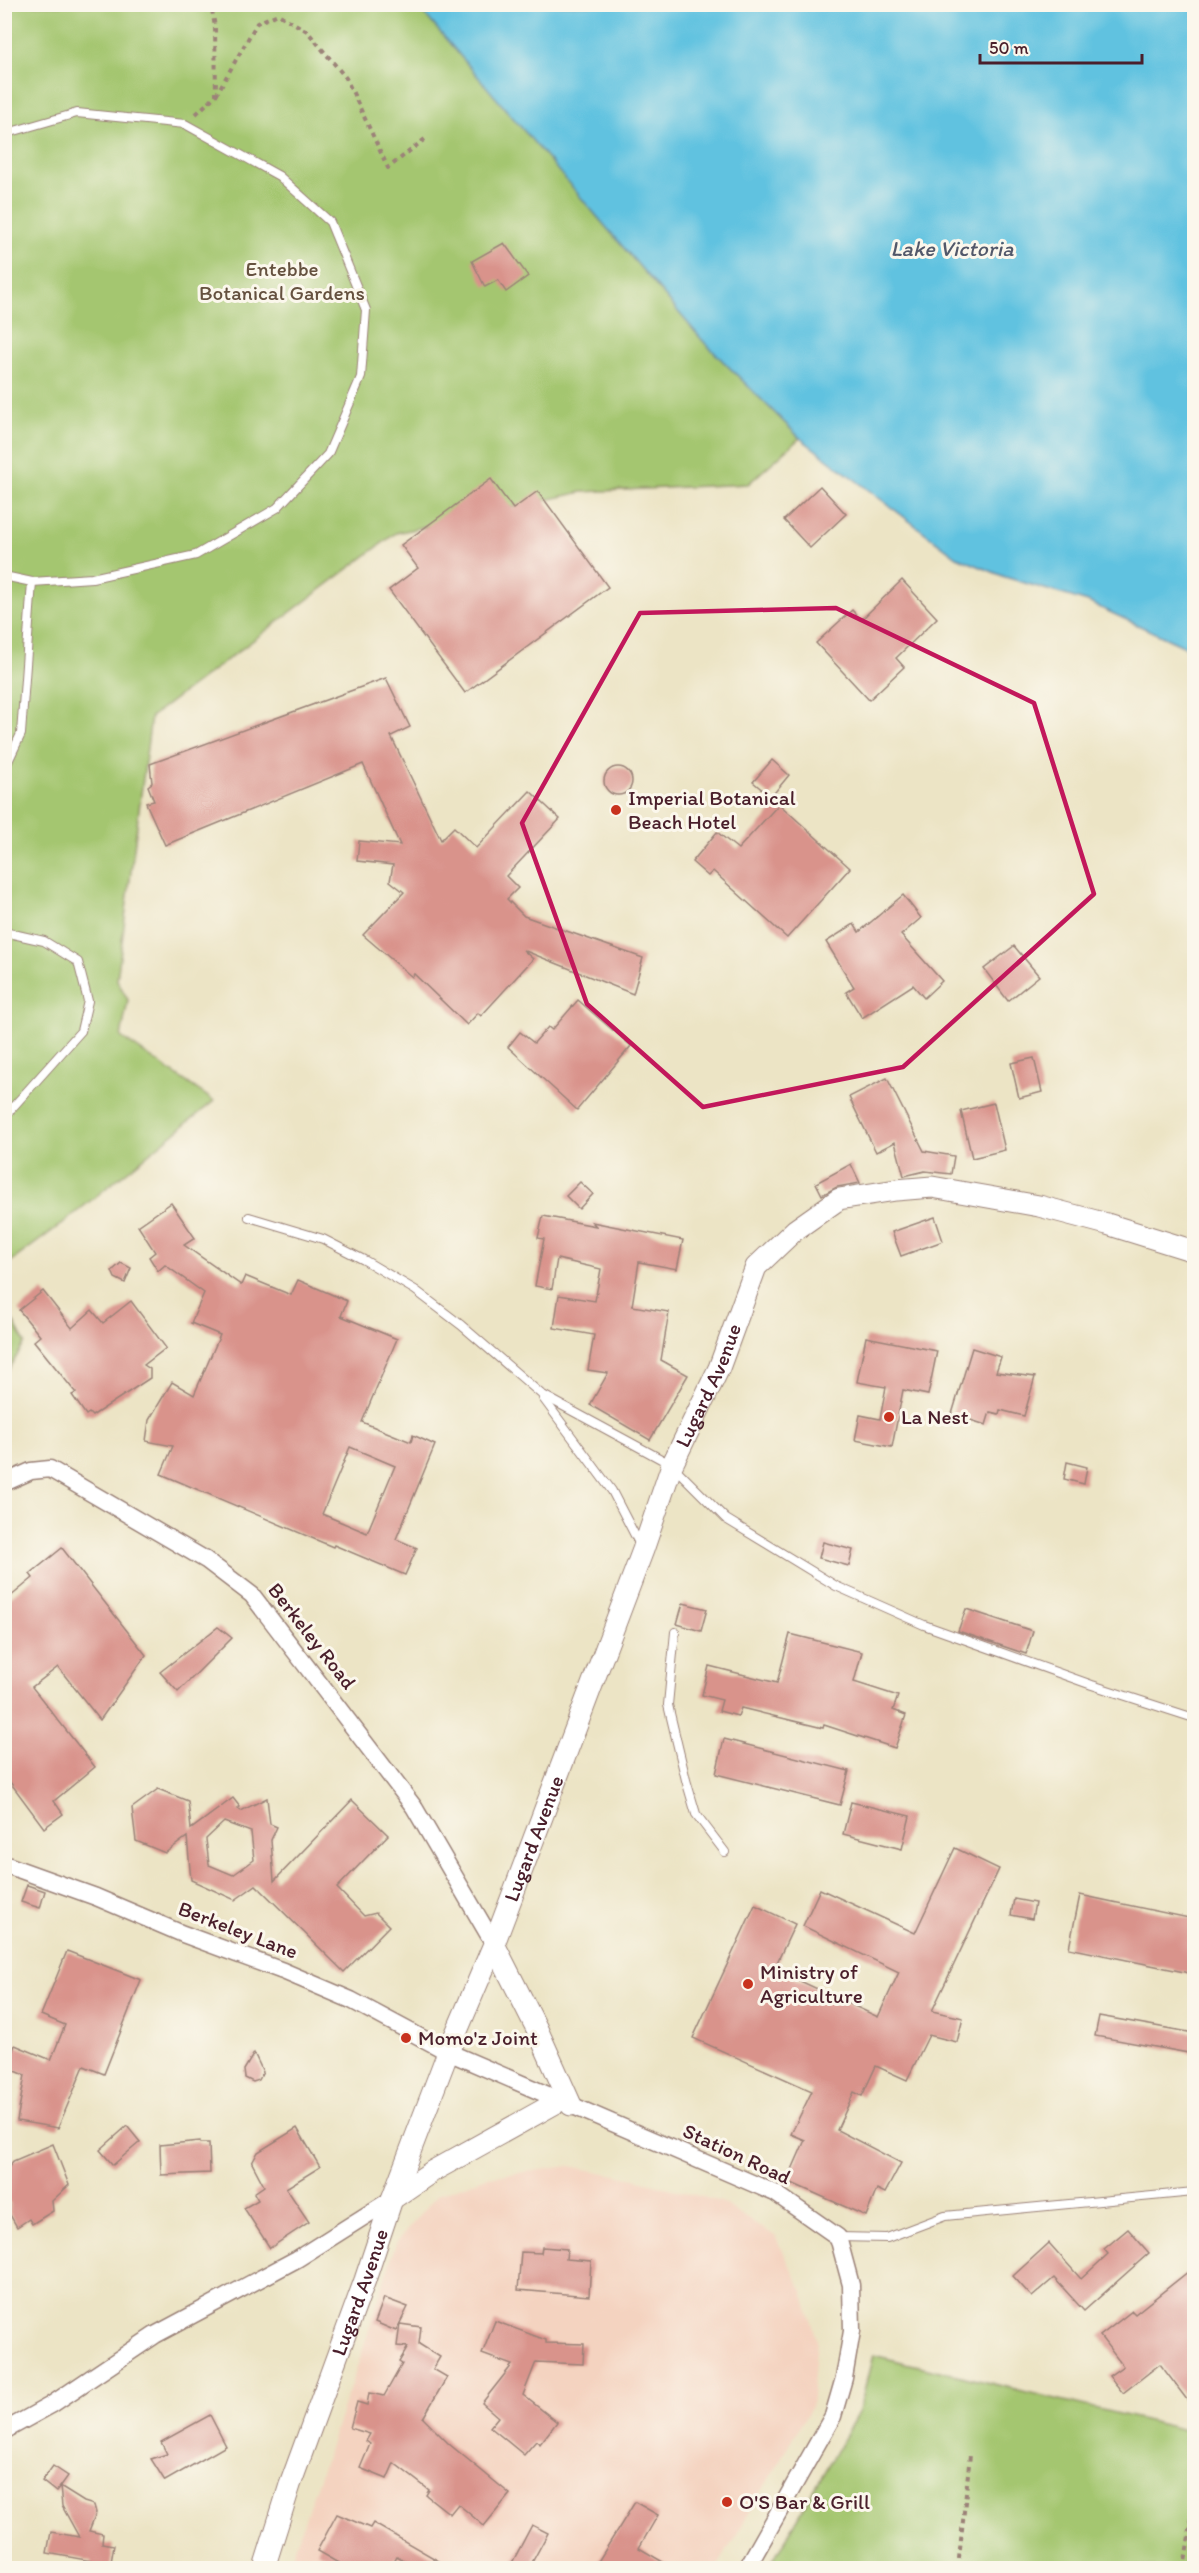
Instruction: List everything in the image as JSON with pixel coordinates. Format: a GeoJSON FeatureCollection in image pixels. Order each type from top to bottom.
{"type":"FeatureCollection","features":[{"type":"Feature","properties":{"kind":"street","name":"Lugard Avenue"},"geometry":{"type":"LineString","coordinates":[[264,2568],[290,2485],[392,2199],[448,2052],[494,1944],[643,1550],[672,1465],[719,1368],[756,1267],[795,1230],[839,1199],[932,1187],[1039,1206],[1194,1251]]}},
{"type":"Feature","properties":{"kind":"street","name":"Berkeley Road"},"geometry":{"type":"LineString","coordinates":[[4,1483],[31,1471],[50,1469],[206,1560],[252,1595],[414,1807],[494,1944]]}},
{"type":"Feature","properties":{"kind":"street","name":"Berkeley Lane"},"geometry":{"type":"LineString","coordinates":[[4,1864],[96,1897],[183,1934],[283,1971],[351,2000],[448,2052]]}},
{"type":"Feature","properties":{"kind":"street"},"geometry":{"type":"LineString","coordinates":[[4,2431],[51,2405],[155,2335],[297,2259],[433,2171],[566,2103],[537,2029],[494,1944]]}},
{"type":"Feature","properties":{"kind":"street","name":"Station Road"},"geometry":{"type":"LineString","coordinates":[[448,2052],[775,2193],[838,2237]]}},
{"type":"Feature","properties":{"kind":"street"},"geometry":{"type":"LineString","coordinates":[[747,2568],[833,2416],[844,2378],[852,2331],[850,2285],[838,2237]]}},
{"type":"Feature","properties":{"kind":"lane"},"geometry":{"type":"LineString","coordinates":[[4,135],[77,113],[185,124],[279,176],[330,222],[366,310],[361,378],[328,454],[277,508],[196,555],[92,578],[32,582],[4,576]]}},
{"type":"Feature","properties":{"kind":"lane"},"geometry":{"type":"LineString","coordinates":[[4,770],[21,734],[32,582]]}},
{"type":"Feature","properties":{"kind":"lane"},"geometry":{"type":"LineString","coordinates":[[4,932],[44,942],[78,962],[88,1001],[81,1031],[4,1117]]}},
{"type":"Feature","properties":{"kind":"lane"},"geometry":{"type":"LineString","coordinates":[[249,1217],[323,1239],[415,1290],[461,1325],[541,1395],[612,1491],[643,1550]]}},
{"type":"Feature","properties":{"kind":"lane"},"geometry":{"type":"LineString","coordinates":[[541,1395],[672,1465],[726,1519],[836,1586],[924,1625],[1092,1685],[1194,1718]]}},
{"type":"Feature","properties":{"kind":"lane"},"geometry":{"type":"LineString","coordinates":[[675,1632],[668,1705],[696,1814],[725,1852]]}},
{"type":"Feature","properties":{"kind":"lane"},"geometry":{"type":"LineString","coordinates":[[838,2237],[887,2238],[945,2216],[1194,2192]]}},
{"type":"Feature","properties":{"kind":"path"},"geometry":{"type":"LineString","coordinates":[[211,4],[215,27],[216,95]]}},
{"type":"Feature","properties":{"kind":"path"},"geometry":{"type":"LineString","coordinates":[[185,124],[216,95],[257,23],[278,14],[308,31],[346,78],[388,168],[425,139]]}},
{"type":"Feature","properties":{"kind":"path"},"geometry":{"type":"LineString","coordinates":[[958,2568],[970,2455]]}},
{"type":"Feature","properties":{"kind":"path"},"geometry":{"type":"LineString","coordinates":[[1184,2568],[1193,2510]]}},
{"type":"Feature","properties":{"kind":"highlighted area"},"geometry":{"type":"Polygon","coordinates":[[[836,608],[1034,703],[1094,894],[903,1067],[703,1107],[587,1004],[522,823],[640,613],[836,608]]]}},
{"type":"Feature","properties":{"kind":"shaded area"},"geometry":{"type":"Polygon","coordinates":[[[570,2166],[635,2179],[721,2202],[775,2236],[803,2291],[817,2340],[811,2407],[717,2568],[288,2568],[362,2352],[396,2243],[437,2195],[487,2177],[570,2166]]]}},
{"type":"Feature","properties":{"kind":"green space","name":"Entebbe Botanical Gardens"},"geometry":{"type":"Polygon","coordinates":[[[5,5],[417,5],[704,342],[800,438],[748,484],[582,492],[396,533],[151,717],[117,980],[128,1000],[121,1037],[214,1101],[63,1223],[5,1266],[5,5]]]}},
{"type":"Feature","properties":{"kind":"green space"},"geometry":{"type":"Polygon","coordinates":[[[5,1307],[25,1343],[4,1375],[5,1307]]]}},
{"type":"Feature","properties":{"kind":"green space"},"geometry":{"type":"Polygon","coordinates":[[[873,2355],[1194,2432],[1194,2568],[769,2568],[859,2411],[873,2355]]]}},
{"type":"Feature","properties":{"kind":"water","name":"Lake Victoria"},"geometry":{"type":"Polygon","coordinates":[[[417,5],[1194,5],[1194,651],[1088,602],[1005,577],[957,557],[800,438],[704,342],[417,5]]]}},
{"type":"Feature","properties":{"kind":"building"},"geometry":{"type":"Polygon","coordinates":[[[504,243],[528,276],[506,292],[498,280],[485,287],[472,261],[504,243]]]}},
{"type":"Feature","properties":{"kind":"building"},"geometry":{"type":"Polygon","coordinates":[[[491,479],[513,509],[538,491],[608,587],[465,693],[389,590],[418,568],[401,545],[491,479]]]}},
{"type":"Feature","properties":{"kind":"building"},"geometry":{"type":"Polygon","coordinates":[[[820,486],[846,514],[810,548],[784,520],[820,486]]]}},
{"type":"Feature","properties":{"kind":"building"},"geometry":{"type":"Polygon","coordinates":[[[902,580],[937,618],[896,658],[904,667],[869,700],[816,643],[852,610],[861,620],[902,580]]]}},
{"type":"Feature","properties":{"kind":"building"},"geometry":{"type":"Polygon","coordinates":[[[386,678],[410,727],[391,736],[441,840],[454,827],[476,848],[530,791],[560,819],[506,876],[518,888],[507,899],[524,916],[643,958],[633,994],[523,950],[533,959],[481,1016],[478,1013],[467,1025],[414,974],[412,977],[363,935],[404,892],[390,881],[393,865],[357,861],[359,841],[400,845],[363,764],[165,845],[146,803],[154,801],[148,786],[152,783],[150,764],[386,678]]]}},
{"type":"Feature","properties":{"kind":"building"},"geometry":{"type":"Polygon","coordinates":[[[772,760],[789,775],[771,797],[753,782],[772,760]]]}},
{"type":"Feature","properties":{"kind":"building"},"geometry":{"type":"Polygon","coordinates":[[[618,767],[628,771],[632,781],[628,791],[618,795],[608,791],[604,781],[608,771],[618,767]]]}},
{"type":"Feature","properties":{"kind":"building"},"geometry":{"type":"Polygon","coordinates":[[[779,804],[850,868],[787,938],[713,871],[708,876],[692,862],[717,832],[738,849],[779,804]]]}},
{"type":"Feature","properties":{"kind":"building"},"geometry":{"type":"Polygon","coordinates":[[[903,895],[921,918],[901,935],[942,981],[924,998],[913,985],[862,1018],[846,992],[854,987],[826,942],[854,924],[859,932],[903,895]]]}},
{"type":"Feature","properties":{"kind":"building"},"geometry":{"type":"Polygon","coordinates":[[[1014,946],[1039,976],[1008,1001],[984,969],[1014,946]]]}},
{"type":"Feature","properties":{"kind":"building"},"geometry":{"type":"Polygon","coordinates":[[[578,1000],[631,1046],[577,1110],[508,1047],[520,1032],[534,1043],[548,1027],[552,1030],[578,1000]]]}},
{"type":"Feature","properties":{"kind":"building"},"geometry":{"type":"Polygon","coordinates":[[[1034,1058],[1042,1092],[1019,1098],[1011,1063],[1034,1058]]]}},
{"type":"Feature","properties":{"kind":"building"},"geometry":{"type":"Polygon","coordinates":[[[887,1078],[924,1151],[954,1156],[951,1174],[925,1171],[904,1176],[895,1142],[876,1152],[849,1097],[887,1078]]]}},
{"type":"Feature","properties":{"kind":"building"},"geometry":{"type":"Polygon","coordinates":[[[994,1103],[1005,1150],[972,1158],[961,1111],[994,1103]]]}},
{"type":"Feature","properties":{"kind":"building"},"geometry":{"type":"Polygon","coordinates":[[[851,1164],[860,1183],[837,1187],[822,1195],[816,1183],[851,1164]]]}},
{"type":"Feature","properties":{"kind":"building"},"geometry":{"type":"Polygon","coordinates":[[[580,1182],[593,1194],[579,1209],[566,1196],[580,1182]]]}},
{"type":"Feature","properties":{"kind":"building"},"geometry":{"type":"Polygon","coordinates":[[[171,1203],[195,1238],[184,1245],[241,1285],[245,1276],[291,1295],[298,1280],[347,1301],[341,1316],[397,1339],[362,1422],[411,1442],[413,1435],[435,1445],[396,1539],[417,1548],[405,1575],[161,1474],[173,1446],[146,1441],[149,1420],[172,1382],[194,1395],[220,1335],[191,1323],[204,1293],[165,1265],[158,1271],[149,1257],[155,1252],[138,1226],[171,1203]],[[350,1447],[322,1514],[367,1533],[395,1466],[350,1447]]]}},
{"type":"Feature","properties":{"kind":"building"},"geometry":{"type":"Polygon","coordinates":[[[543,1216],[596,1226],[592,1222],[683,1240],[677,1269],[639,1262],[632,1306],[669,1312],[661,1360],[688,1375],[650,1440],[590,1405],[608,1373],[588,1370],[594,1335],[554,1328],[559,1295],[595,1301],[601,1269],[557,1259],[552,1289],[535,1286],[544,1239],[538,1238],[543,1216]]]}},
{"type":"Feature","properties":{"kind":"building"},"geometry":{"type":"Polygon","coordinates":[[[935,1217],[943,1241],[901,1256],[892,1232],[935,1217]]]}},
{"type":"Feature","properties":{"kind":"building"},"geometry":{"type":"Polygon","coordinates":[[[121,1263],[131,1268],[125,1283],[115,1278],[112,1271],[121,1263]]]}},
{"type":"Feature","properties":{"kind":"building"},"geometry":{"type":"Polygon","coordinates":[[[43,1291],[72,1328],[92,1310],[103,1323],[131,1301],[166,1348],[144,1365],[150,1369],[150,1378],[92,1416],[89,1413],[86,1415],[72,1395],[76,1393],[34,1341],[40,1336],[19,1310],[43,1291]]]}},
{"type":"Feature","properties":{"kind":"building"},"geometry":{"type":"Polygon","coordinates":[[[866,1337],[937,1351],[928,1395],[903,1390],[892,1447],[855,1440],[860,1415],[880,1419],[886,1387],[857,1382],[866,1337]]]}},
{"type":"Feature","properties":{"kind":"building"},"geometry":{"type":"Polygon","coordinates":[[[972,1348],[1001,1357],[996,1372],[1035,1377],[1024,1416],[1000,1410],[999,1414],[990,1412],[986,1425],[952,1414],[972,1348]]]}},
{"type":"Feature","properties":{"kind":"building"},"geometry":{"type":"Polygon","coordinates":[[[1067,1462],[1087,1467],[1084,1484],[1064,1479],[1067,1462]]]}},
{"type":"Feature","properties":{"kind":"building"},"geometry":{"type":"Polygon","coordinates":[[[823,1542],[853,1550],[849,1566],[819,1558],[823,1542]]]}},
{"type":"Feature","properties":{"kind":"building"},"geometry":{"type":"Polygon","coordinates":[[[62,1548],[146,1655],[100,1720],[58,1667],[32,1687],[95,1767],[54,1801],[63,1814],[44,1828],[4,1774],[4,1602],[33,1578],[30,1574],[62,1548]]]}},
{"type":"Feature","properties":{"kind":"building"},"geometry":{"type":"Polygon","coordinates":[[[683,1603],[707,1609],[701,1631],[677,1624],[683,1603]]]}},
{"type":"Feature","properties":{"kind":"building"},"geometry":{"type":"Polygon","coordinates":[[[966,1609],[1033,1631],[1026,1654],[958,1631],[966,1609]]]}},
{"type":"Feature","properties":{"kind":"building"},"geometry":{"type":"Polygon","coordinates":[[[218,1627],[232,1638],[178,1692],[160,1672],[218,1627]]]}},
{"type":"Feature","properties":{"kind":"building"},"geometry":{"type":"Polygon","coordinates":[[[790,1634],[862,1652],[854,1682],[898,1696],[893,1710],[906,1715],[895,1748],[824,1725],[823,1728],[741,1708],[738,1716],[719,1711],[722,1700],[702,1695],[709,1666],[777,1683],[790,1634]]]}},
{"type":"Feature","properties":{"kind":"building"},"geometry":{"type":"Polygon","coordinates":[[[724,1739],[849,1771],[840,1805],[716,1774],[724,1739]]]}},
{"type":"Feature","properties":{"kind":"building"},"geometry":{"type":"Polygon","coordinates":[[[158,1789],[188,1801],[191,1829],[233,1798],[241,1811],[267,1798],[270,1824],[277,1827],[271,1840],[274,1881],[352,1800],[388,1835],[337,1888],[364,1916],[376,1913],[389,1926],[344,1972],[256,1885],[235,1900],[191,1880],[187,1837],[165,1853],[136,1841],[132,1808],[158,1789]],[[224,1822],[206,1839],[209,1865],[233,1875],[254,1860],[251,1832],[224,1822]]]}},
{"type":"Feature","properties":{"kind":"building"},"geometry":{"type":"Polygon","coordinates":[[[851,1802],[910,1816],[902,1849],[843,1834],[851,1802]]]}},
{"type":"Feature","properties":{"kind":"building"},"geometry":{"type":"Polygon","coordinates":[[[955,1848],[999,1869],[932,2011],[963,2018],[957,2042],[929,2035],[907,2080],[876,2066],[862,2096],[854,2092],[837,2130],[901,2163],[885,2193],[877,2189],[866,2216],[787,2181],[805,2140],[791,2134],[812,2091],[693,2038],[755,1905],[795,1924],[774,1969],[878,2017],[899,1972],[803,1926],[820,1889],[915,1933],[955,1848]]]}},
{"type":"Feature","properties":{"kind":"building"},"geometry":{"type":"Polygon","coordinates":[[[27,1885],[45,1891],[40,1908],[21,1902],[27,1885]]]}},
{"type":"Feature","properties":{"kind":"building"},"geometry":{"type":"Polygon","coordinates":[[[1080,1895],[1194,1919],[1194,1974],[1069,1948],[1080,1895]]]}},
{"type":"Feature","properties":{"kind":"building"},"geometry":{"type":"Polygon","coordinates":[[[1014,1899],[1035,1903],[1032,1919],[1011,1915],[1014,1899]]]}},
{"type":"Feature","properties":{"kind":"building"},"geometry":{"type":"Polygon","coordinates":[[[67,1951],[141,1980],[104,2074],[84,2066],[58,2128],[17,2121],[25,2075],[6,2067],[15,2045],[51,2060],[65,2025],[41,2015],[67,1951]]]}},
{"type":"Feature","properties":{"kind":"building"},"geometry":{"type":"Polygon","coordinates":[[[1099,2016],[1194,2033],[1194,2054],[1095,2036],[1099,2016]]]}},
{"type":"Feature","properties":{"kind":"building"},"geometry":{"type":"Polygon","coordinates":[[[254,2053],[263,2072],[259,2080],[253,2082],[245,2078],[244,2070],[254,2053]]]}},
{"type":"Feature","properties":{"kind":"building"},"geometry":{"type":"Polygon","coordinates":[[[127,2126],[140,2142],[113,2165],[100,2150],[127,2126]]]}},
{"type":"Feature","properties":{"kind":"building"},"geometry":{"type":"Polygon","coordinates":[[[297,2128],[320,2167],[286,2188],[309,2222],[270,2248],[244,2208],[258,2200],[254,2193],[264,2186],[252,2163],[258,2152],[297,2128]]]}},
{"type":"Feature","properties":{"kind":"building"},"geometry":{"type":"Polygon","coordinates":[[[200,2141],[200,2143],[209,2143],[210,2173],[161,2175],[160,2145],[200,2141]]]}},
{"type":"Feature","properties":{"kind":"building"},"geometry":{"type":"Polygon","coordinates":[[[53,2144],[69,2185],[52,2201],[53,2211],[32,2224],[29,2219],[17,2227],[9,2213],[10,2205],[4,2195],[4,2174],[13,2161],[53,2144]]]}},
{"type":"Feature","properties":{"kind":"building"},"geometry":{"type":"Polygon","coordinates":[[[1128,2229],[1149,2253],[1084,2311],[1054,2278],[1032,2297],[1013,2276],[1049,2243],[1081,2279],[1108,2254],[1104,2249],[1128,2229]]]}},
{"type":"Feature","properties":{"kind":"building"},"geometry":{"type":"Polygon","coordinates":[[[542,2247],[567,2249],[566,2259],[591,2261],[589,2296],[518,2290],[521,2252],[541,2253],[542,2247]]]}},
{"type":"Feature","properties":{"kind":"building"},"geometry":{"type":"Polygon","coordinates":[[[1194,2267],[1194,2409],[1160,2364],[1123,2393],[1109,2376],[1123,2366],[1100,2336],[1132,2311],[1135,2314],[1194,2267]]]}},
{"type":"Feature","properties":{"kind":"building"},"geometry":{"type":"Polygon","coordinates":[[[384,2298],[408,2307],[396,2331],[375,2322],[384,2298]]]}},
{"type":"Feature","properties":{"kind":"building"},"geometry":{"type":"Polygon","coordinates":[[[495,2321],[546,2340],[546,2343],[584,2344],[583,2364],[536,2362],[523,2395],[557,2422],[540,2444],[536,2441],[524,2455],[490,2427],[498,2417],[482,2403],[512,2365],[482,2354],[495,2321]]]}},
{"type":"Feature","properties":{"kind":"building"},"geometry":{"type":"Polygon","coordinates":[[[400,2324],[421,2327],[419,2344],[440,2357],[433,2369],[447,2377],[423,2418],[449,2444],[510,2494],[484,2526],[458,2504],[450,2514],[426,2495],[429,2490],[394,2463],[387,2479],[360,2468],[370,2444],[366,2441],[370,2434],[350,2428],[357,2402],[367,2405],[369,2393],[384,2396],[402,2364],[399,2362],[408,2347],[397,2346],[400,2324]]]}},
{"type":"Feature","properties":{"kind":"building"},"geometry":{"type":"Polygon","coordinates":[[[210,2415],[226,2446],[165,2481],[151,2459],[167,2454],[161,2442],[210,2415]]]}},
{"type":"Feature","properties":{"kind":"building"},"geometry":{"type":"Polygon","coordinates":[[[53,2466],[68,2476],[56,2492],[42,2481],[53,2466]]]}},
{"type":"Feature","properties":{"kind":"building"},"geometry":{"type":"Polygon","coordinates":[[[60,2487],[84,2502],[94,2505],[96,2513],[89,2531],[103,2534],[102,2543],[114,2545],[110,2568],[96,2568],[91,2566],[92,2561],[47,2553],[51,2532],[79,2537],[62,2506],[60,2487]]]}},
{"type":"Feature","properties":{"kind":"building"},"geometry":{"type":"Polygon","coordinates":[[[635,2502],[658,2515],[639,2548],[673,2568],[594,2568],[635,2502]]]}},
{"type":"Feature","properties":{"kind":"building"},"geometry":{"type":"Polygon","coordinates":[[[337,2514],[370,2528],[373,2523],[451,2568],[418,2568],[397,2556],[390,2568],[347,2568],[317,2551],[337,2514]]]}},
{"type":"Feature","properties":{"kind":"building"},"geometry":{"type":"Polygon","coordinates":[[[532,2525],[548,2533],[529,2568],[523,2568],[512,2563],[532,2525]]]}},
{"type":"Feature","properties":{"kind":"place","name":"Imperial Botanical Beach Hotel"},"geometry":{"type":"Point","coordinates":[616,810]}},
{"type":"Feature","properties":{"kind":"place","name":"La Nest"},"geometry":{"type":"Point","coordinates":[889,1417]}},
{"type":"Feature","properties":{"kind":"place","name":"Ministry of Agriculture"},"geometry":{"type":"Point","coordinates":[748,1984]}},
{"type":"Feature","properties":{"kind":"place","name":"Momo'z Joint"},"geometry":{"type":"Point","coordinates":[406,2038]}},
{"type":"Feature","properties":{"kind":"place","name":"O'S Bar & Grill"},"geometry":{"type":"Point","coordinates":[727,2502]}}]}
